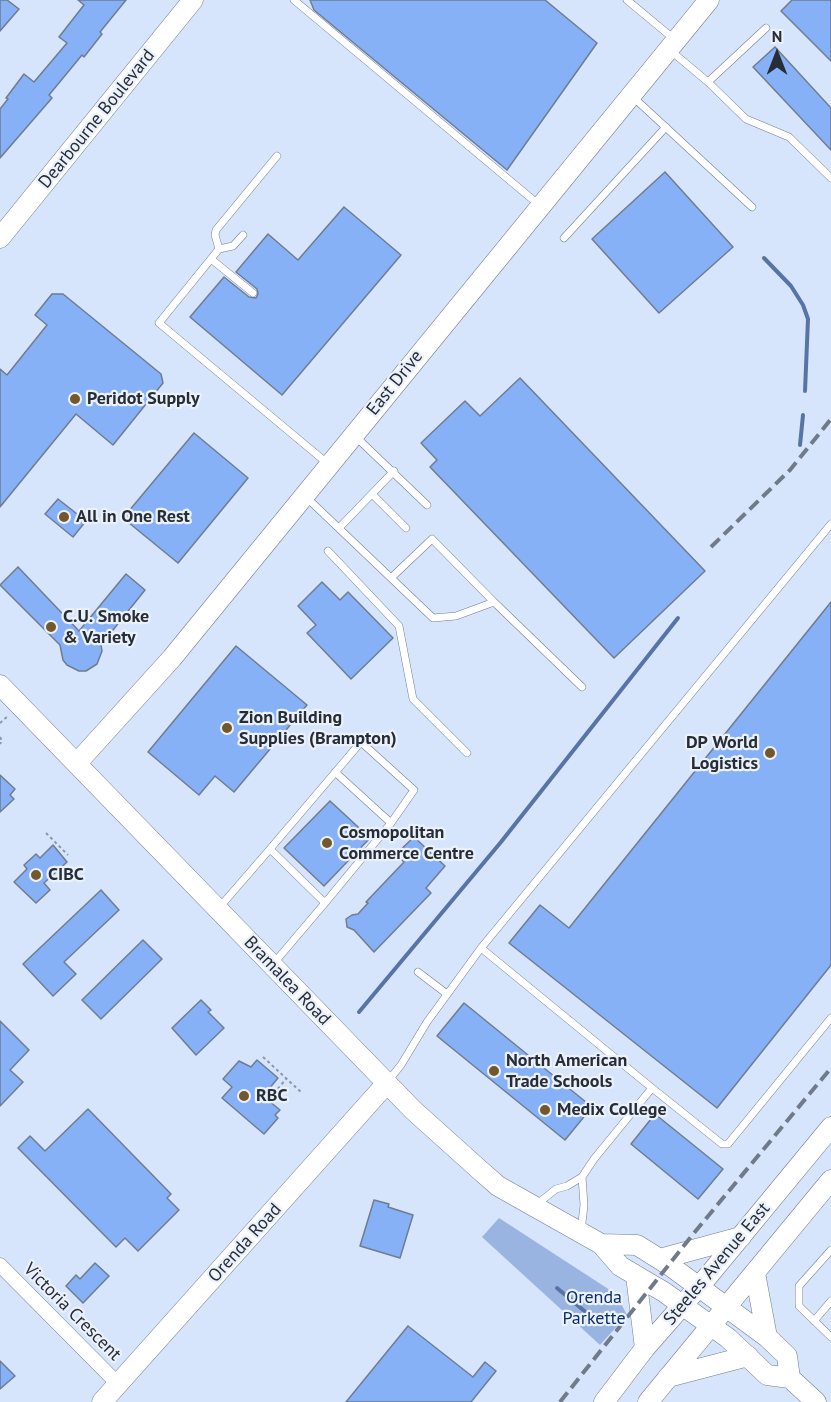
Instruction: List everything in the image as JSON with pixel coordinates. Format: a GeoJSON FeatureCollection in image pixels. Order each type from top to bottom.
{"type":"FeatureCollection","features":[{"type":"Feature","properties":{"kind":"main road","name":"Dearbourne Boulevard"},"geometry":{"type":"LineString","coordinates":[[0,238],[193,0]]}},
{"type":"Feature","properties":{"kind":"main road","name":"East Drive"},"geometry":{"type":"LineString","coordinates":[[77,762],[172,658],[709,0]]}},
{"type":"Feature","properties":{"kind":"main road","name":"Bramalea Road"},"geometry":{"type":"LineString","coordinates":[[0,685],[436,1132],[490,1179],[601,1244],[620,1266],[682,1305],[748,1356],[767,1375],[790,1378],[816,1402]]}},
{"type":"Feature","properties":{"kind":"main road","name":"Orenda Road"},"geometry":{"type":"LineString","coordinates":[[102,1402],[387,1083]]}},
{"type":"Feature","properties":{"kind":"main road","name":"Steeles Avenue East"},"geometry":{"type":"LineString","coordinates":[[604,1402],[645,1347],[699,1287],[831,1127]]}},
{"type":"Feature","properties":{"kind":"main road","name":"Steeles Avenue East"},"geometry":{"type":"LineString","coordinates":[[648,1402],[831,1181]]}},
{"type":"Feature","properties":{"kind":"main road"},"geometry":{"type":"LineString","coordinates":[[660,1259],[741,1237]]}},
{"type":"Feature","properties":{"kind":"main road","name":"Bramalea Road"},"geometry":{"type":"LineString","coordinates":[[601,1244],[637,1245],[660,1259],[767,1337],[787,1356],[790,1378]]}},
{"type":"Feature","properties":{"kind":"main road"},"geometry":{"type":"LineString","coordinates":[[755,1273],[767,1337]]}},
{"type":"Feature","properties":{"kind":"main road"},"geometry":{"type":"LineString","coordinates":[[636,1276],[645,1347]]}},
{"type":"Feature","properties":{"kind":"main road"},"geometry":{"type":"LineString","coordinates":[[668,1377],[748,1356]]}},
{"type":"Feature","properties":{"kind":"street","name":"Victoria Crescent"},"geometry":{"type":"LineString","coordinates":[[0,1265],[118,1384]]}},
{"type":"Feature","properties":{"kind":"lane"},"geometry":{"type":"LineString","coordinates":[[294,0],[540,206]]}},
{"type":"Feature","properties":{"kind":"lane"},"geometry":{"type":"LineString","coordinates":[[627,0],[746,119],[789,137],[831,178]]}},
{"type":"Feature","properties":{"kind":"lane"},"geometry":{"type":"LineString","coordinates":[[708,82],[766,28]]}},
{"type":"Feature","properties":{"kind":"lane"},"geometry":{"type":"LineString","coordinates":[[632,95],[752,207]]}},
{"type":"Feature","properties":{"kind":"lane"},"geometry":{"type":"LineString","coordinates":[[564,238],[666,127]]}},
{"type":"Feature","properties":{"kind":"lane"},"geometry":{"type":"LineString","coordinates":[[219,249],[216,230],[277,156]]}},
{"type":"Feature","properties":{"kind":"lane"},"geometry":{"type":"LineString","coordinates":[[243,235],[233,246],[219,249],[159,323],[329,464]]}},
{"type":"Feature","properties":{"kind":"lane"},"geometry":{"type":"LineString","coordinates":[[211,259],[253,293]]}},
{"type":"Feature","properties":{"kind":"lane"},"geometry":{"type":"LineString","coordinates":[[353,435],[394,471],[427,505]]}},
{"type":"Feature","properties":{"kind":"lane"},"geometry":{"type":"LineString","coordinates":[[339,528],[394,471]]}},
{"type":"Feature","properties":{"kind":"lane"},"geometry":{"type":"LineString","coordinates":[[372,494],[406,528]]}},
{"type":"Feature","properties":{"kind":"lane"},"geometry":{"type":"LineString","coordinates":[[304,495],[433,618],[456,616],[494,602]]}},
{"type":"Feature","properties":{"kind":"lane"},"geometry":{"type":"LineString","coordinates":[[387,1083],[401,1065],[427,1022],[481,948],[831,524]]}},
{"type":"Feature","properties":{"kind":"lane"},"geometry":{"type":"LineString","coordinates":[[392,577],[432,539],[582,687]]}},
{"type":"Feature","properties":{"kind":"lane"},"geometry":{"type":"LineString","coordinates":[[328,551],[399,626],[413,699],[467,753]]}},
{"type":"Feature","properties":{"kind":"lane"},"geometry":{"type":"LineString","coordinates":[[218,909],[361,741],[414,790],[391,823],[272,965]]}},
{"type":"Feature","properties":{"kind":"lane"},"geometry":{"type":"LineString","coordinates":[[335,772],[391,823]]}},
{"type":"Feature","properties":{"kind":"lane"},"geometry":{"type":"LineString","coordinates":[[270,849],[325,903]]}},
{"type":"Feature","properties":{"kind":"lane"},"geometry":{"type":"LineString","coordinates":[[481,948],[722,1144],[728,1144],[831,1018]]}},
{"type":"Feature","properties":{"kind":"lane"},"geometry":{"type":"LineString","coordinates":[[418,972],[447,994]]}},
{"type":"Feature","properties":{"kind":"lane"},"geometry":{"type":"LineString","coordinates":[[535,1206],[556,1189],[567,1186],[582,1177],[652,1088]]}},
{"type":"Feature","properties":{"kind":"lane"},"geometry":{"type":"LineString","coordinates":[[581,1231],[584,1205],[582,1177]]}},
{"type":"Feature","properties":{"kind":"lane"},"geometry":{"type":"LineString","coordinates":[[831,1250],[799,1286],[799,1306],[831,1336]]}},
{"type":"Feature","properties":{"kind":"lane"},"geometry":{"type":"LineString","coordinates":[[814,1321],[831,1301]]}},
{"type":"Feature","properties":{"kind":"path"},"geometry":{"type":"LineString","coordinates":[[0,737],[2,741],[0,744]]}},
{"type":"Feature","properties":{"kind":"path"},"geometry":{"type":"LineString","coordinates":[[46,833],[68,855]]}},
{"type":"Feature","properties":{"kind":"path"},"geometry":{"type":"LineString","coordinates":[[263,1057],[302,1093]]}},
{"type":"Feature","properties":{"kind":"path"},"geometry":{"type":"LineString","coordinates":[[270,1098],[286,1079]]}},
{"type":"Feature","properties":{"kind":"green space","name":"Orenda Parkette"},"geometry":{"type":"Polygon","coordinates":[[[499,1218],[616,1294],[627,1315],[600,1345],[482,1237],[499,1218]]]}},
{"type":"Feature","properties":{"kind":"building"},"geometry":{"type":"Polygon","coordinates":[[[0,0],[7,0],[19,9],[0,31],[0,0]]]}},
{"type":"Feature","properties":{"kind":"building"},"geometry":{"type":"Polygon","coordinates":[[[78,0],[126,0],[100,32],[102,34],[84,57],[82,55],[49,95],[52,98],[0,158],[0,109],[24,74],[34,82],[67,43],[59,37],[84,5],[78,0]]]}},
{"type":"Feature","properties":{"kind":"building"},"geometry":{"type":"Polygon","coordinates":[[[310,0],[545,0],[597,43],[507,170],[314,10],[310,0]]]}},
{"type":"Feature","properties":{"kind":"building"},"geometry":{"type":"Polygon","coordinates":[[[792,0],[831,0],[831,61],[781,11],[792,0]]]}},
{"type":"Feature","properties":{"kind":"building"},"geometry":{"type":"Polygon","coordinates":[[[775,47],[831,108],[831,150],[753,67],[775,47]]]}},
{"type":"Feature","properties":{"kind":"building"},"geometry":{"type":"Polygon","coordinates":[[[665,172],[733,247],[659,313],[592,239],[665,172]]]}},
{"type":"Feature","properties":{"kind":"building"},"geometry":{"type":"Polygon","coordinates":[[[344,207],[401,255],[282,395],[190,317],[224,277],[249,297],[256,298],[257,289],[236,272],[268,234],[298,260],[344,207]]]}},
{"type":"Feature","properties":{"kind":"building","name":"Peridot Supply"},"geometry":{"type":"Polygon","coordinates":[[[52,294],[63,294],[161,374],[163,383],[113,445],[76,414],[0,507],[0,369],[7,375],[47,325],[35,315],[52,294]]]}},
{"type":"Feature","properties":{"kind":"building"},"geometry":{"type":"Polygon","coordinates":[[[520,378],[705,571],[614,658],[430,467],[437,460],[421,443],[465,401],[480,416],[520,378]]]}},
{"type":"Feature","properties":{"kind":"building"},"geometry":{"type":"Polygon","coordinates":[[[194,433],[248,478],[178,563],[123,518],[194,433]]]}},
{"type":"Feature","properties":{"kind":"building"},"geometry":{"type":"Polygon","coordinates":[[[58,499],[86,521],[73,537],[45,514],[58,499]]]}},
{"type":"Feature","properties":{"kind":"building"},"geometry":{"type":"Polygon","coordinates":[[[18,567],[79,631],[126,574],[145,590],[101,645],[102,651],[97,664],[86,671],[79,671],[67,665],[63,660],[60,645],[0,585],[18,567]]]}},
{"type":"Feature","properties":{"kind":"building"},"geometry":{"type":"Polygon","coordinates":[[[322,582],[340,600],[348,592],[393,638],[351,679],[307,633],[316,625],[298,606],[322,582]]]}},
{"type":"Feature","properties":{"kind":"building","name":"DP World Logistics"},"geometry":{"type":"Polygon","coordinates":[[[831,602],[831,965],[717,1108],[509,943],[540,905],[569,928],[831,602]]]}},
{"type":"Feature","properties":{"kind":"building","name":"Zion Building Supplies (Brampton)"},"geometry":{"type":"Polygon","coordinates":[[[236,646],[307,705],[234,792],[215,776],[199,795],[148,752],[236,646]]]}},
{"type":"Feature","properties":{"kind":"building"},"geometry":{"type":"Polygon","coordinates":[[[0,775],[15,789],[10,795],[14,799],[0,812],[0,775]]]}},
{"type":"Feature","properties":{"kind":"building","name":"Cosmopolitan Commerce Centre"},"geometry":{"type":"Polygon","coordinates":[[[330,801],[370,838],[324,886],[284,848],[330,801]]]}},
{"type":"Feature","properties":{"kind":"building"},"geometry":{"type":"Polygon","coordinates":[[[414,837],[445,866],[426,888],[431,893],[374,952],[354,930],[347,927],[346,919],[358,914],[368,903],[366,902],[404,862],[396,854],[414,837]]]}},
{"type":"Feature","properties":{"kind":"building","name":"CIBC"},"geometry":{"type":"Polygon","coordinates":[[[53,845],[67,862],[44,883],[50,890],[36,903],[14,882],[27,869],[24,865],[36,854],[40,858],[53,845]]]}},
{"type":"Feature","properties":{"kind":"building"},"geometry":{"type":"Polygon","coordinates":[[[101,890],[119,910],[64,962],[76,974],[53,996],[23,964],[101,890]]]}},
{"type":"Feature","properties":{"kind":"building"},"geometry":{"type":"Polygon","coordinates":[[[143,940],[162,959],[101,1019],[82,1000],[143,940]]]}},
{"type":"Feature","properties":{"kind":"building"},"geometry":{"type":"Polygon","coordinates":[[[201,1000],[211,1010],[208,1012],[224,1028],[196,1055],[172,1028],[201,1000]]]}},
{"type":"Feature","properties":{"kind":"building"},"geometry":{"type":"Polygon","coordinates":[[[464,1003],[592,1107],[565,1140],[437,1036],[464,1003]]]}},
{"type":"Feature","properties":{"kind":"building"},"geometry":{"type":"Polygon","coordinates":[[[0,1021],[29,1050],[10,1070],[23,1082],[0,1106],[0,1021]]]}},
{"type":"Feature","properties":{"kind":"building","name":"RBC"},"geometry":{"type":"Polygon","coordinates":[[[257,1060],[278,1078],[263,1096],[280,1110],[275,1115],[278,1118],[264,1134],[222,1098],[232,1087],[223,1079],[239,1061],[251,1067],[257,1060]]]}},
{"type":"Feature","properties":{"kind":"building"},"geometry":{"type":"Polygon","coordinates":[[[88,1109],[171,1194],[167,1198],[179,1210],[138,1251],[125,1238],[116,1247],[18,1148],[30,1136],[45,1151],[88,1109]]]}},
{"type":"Feature","properties":{"kind":"building"},"geometry":{"type":"Polygon","coordinates":[[[655,1114],[723,1169],[698,1199],[631,1144],[655,1114]]]}},
{"type":"Feature","properties":{"kind":"building"},"geometry":{"type":"Polygon","coordinates":[[[374,1200],[413,1215],[400,1258],[360,1246],[374,1200]]]}},
{"type":"Feature","properties":{"kind":"building"},"geometry":{"type":"Polygon","coordinates":[[[95,1263],[109,1276],[83,1303],[66,1286],[76,1275],[80,1279],[95,1263]]]}},
{"type":"Feature","properties":{"kind":"building"},"geometry":{"type":"Polygon","coordinates":[[[408,1326],[473,1377],[485,1362],[496,1371],[471,1402],[346,1402],[408,1326]]]}},
{"type":"Feature","properties":{"kind":"building"},"geometry":{"type":"Polygon","coordinates":[[[0,1361],[15,1376],[0,1389],[0,1361]]]}},
{"type":"Feature","properties":{"kind":"waterway"},"geometry":{"type":"LineString","coordinates":[[764,258],[791,286],[803,305],[808,319],[805,391]]}},
{"type":"Feature","properties":{"kind":"waterway"},"geometry":{"type":"LineString","coordinates":[[800,445],[803,415]]}},
{"type":"Feature","properties":{"kind":"waterway"},"geometry":{"type":"LineString","coordinates":[[359,1012],[501,842],[678,618]]}},
{"type":"Feature","properties":{"kind":"waterway"},"geometry":{"type":"LineString","coordinates":[[557,1288],[595,1320]]}},
{"type":"Feature","properties":{"kind":"railway"},"geometry":{"type":"LineString","coordinates":[[711,547],[790,470],[831,419]]}},
{"type":"Feature","properties":{"kind":"railway"},"geometry":{"type":"LineString","coordinates":[[560,1402],[694,1233],[831,1068]]}},
{"type":"Feature","properties":{"kind":"place","name":"Peridot Supply"},"geometry":{"type":"Point","coordinates":[75,399]}},
{"type":"Feature","properties":{"kind":"place","name":"All in One Rest"},"geometry":{"type":"Point","coordinates":[64,517]}},
{"type":"Feature","properties":{"kind":"place","name":"C.U. Smoke & Variety"},"geometry":{"type":"Point","coordinates":[51,627]}},
{"type":"Feature","properties":{"kind":"place","name":"Zion Building Supplies (Brampton)"},"geometry":{"type":"Point","coordinates":[227,728]}},
{"type":"Feature","properties":{"kind":"place","name":"DP World Logistics"},"geometry":{"type":"Point","coordinates":[770,753]}},
{"type":"Feature","properties":{"kind":"place","name":"Cosmopolitan Commerce Centre"},"geometry":{"type":"Point","coordinates":[327,843]}},
{"type":"Feature","properties":{"kind":"place","name":"CIBC"},"geometry":{"type":"Point","coordinates":[36,875]}},
{"type":"Feature","properties":{"kind":"place","name":"North American Trade Schools"},"geometry":{"type":"Point","coordinates":[494,1071]}},
{"type":"Feature","properties":{"kind":"place","name":"RBC"},"geometry":{"type":"Point","coordinates":[244,1096]}},
{"type":"Feature","properties":{"kind":"place","name":"Medix College"},"geometry":{"type":"Point","coordinates":[545,1110]}}]}
